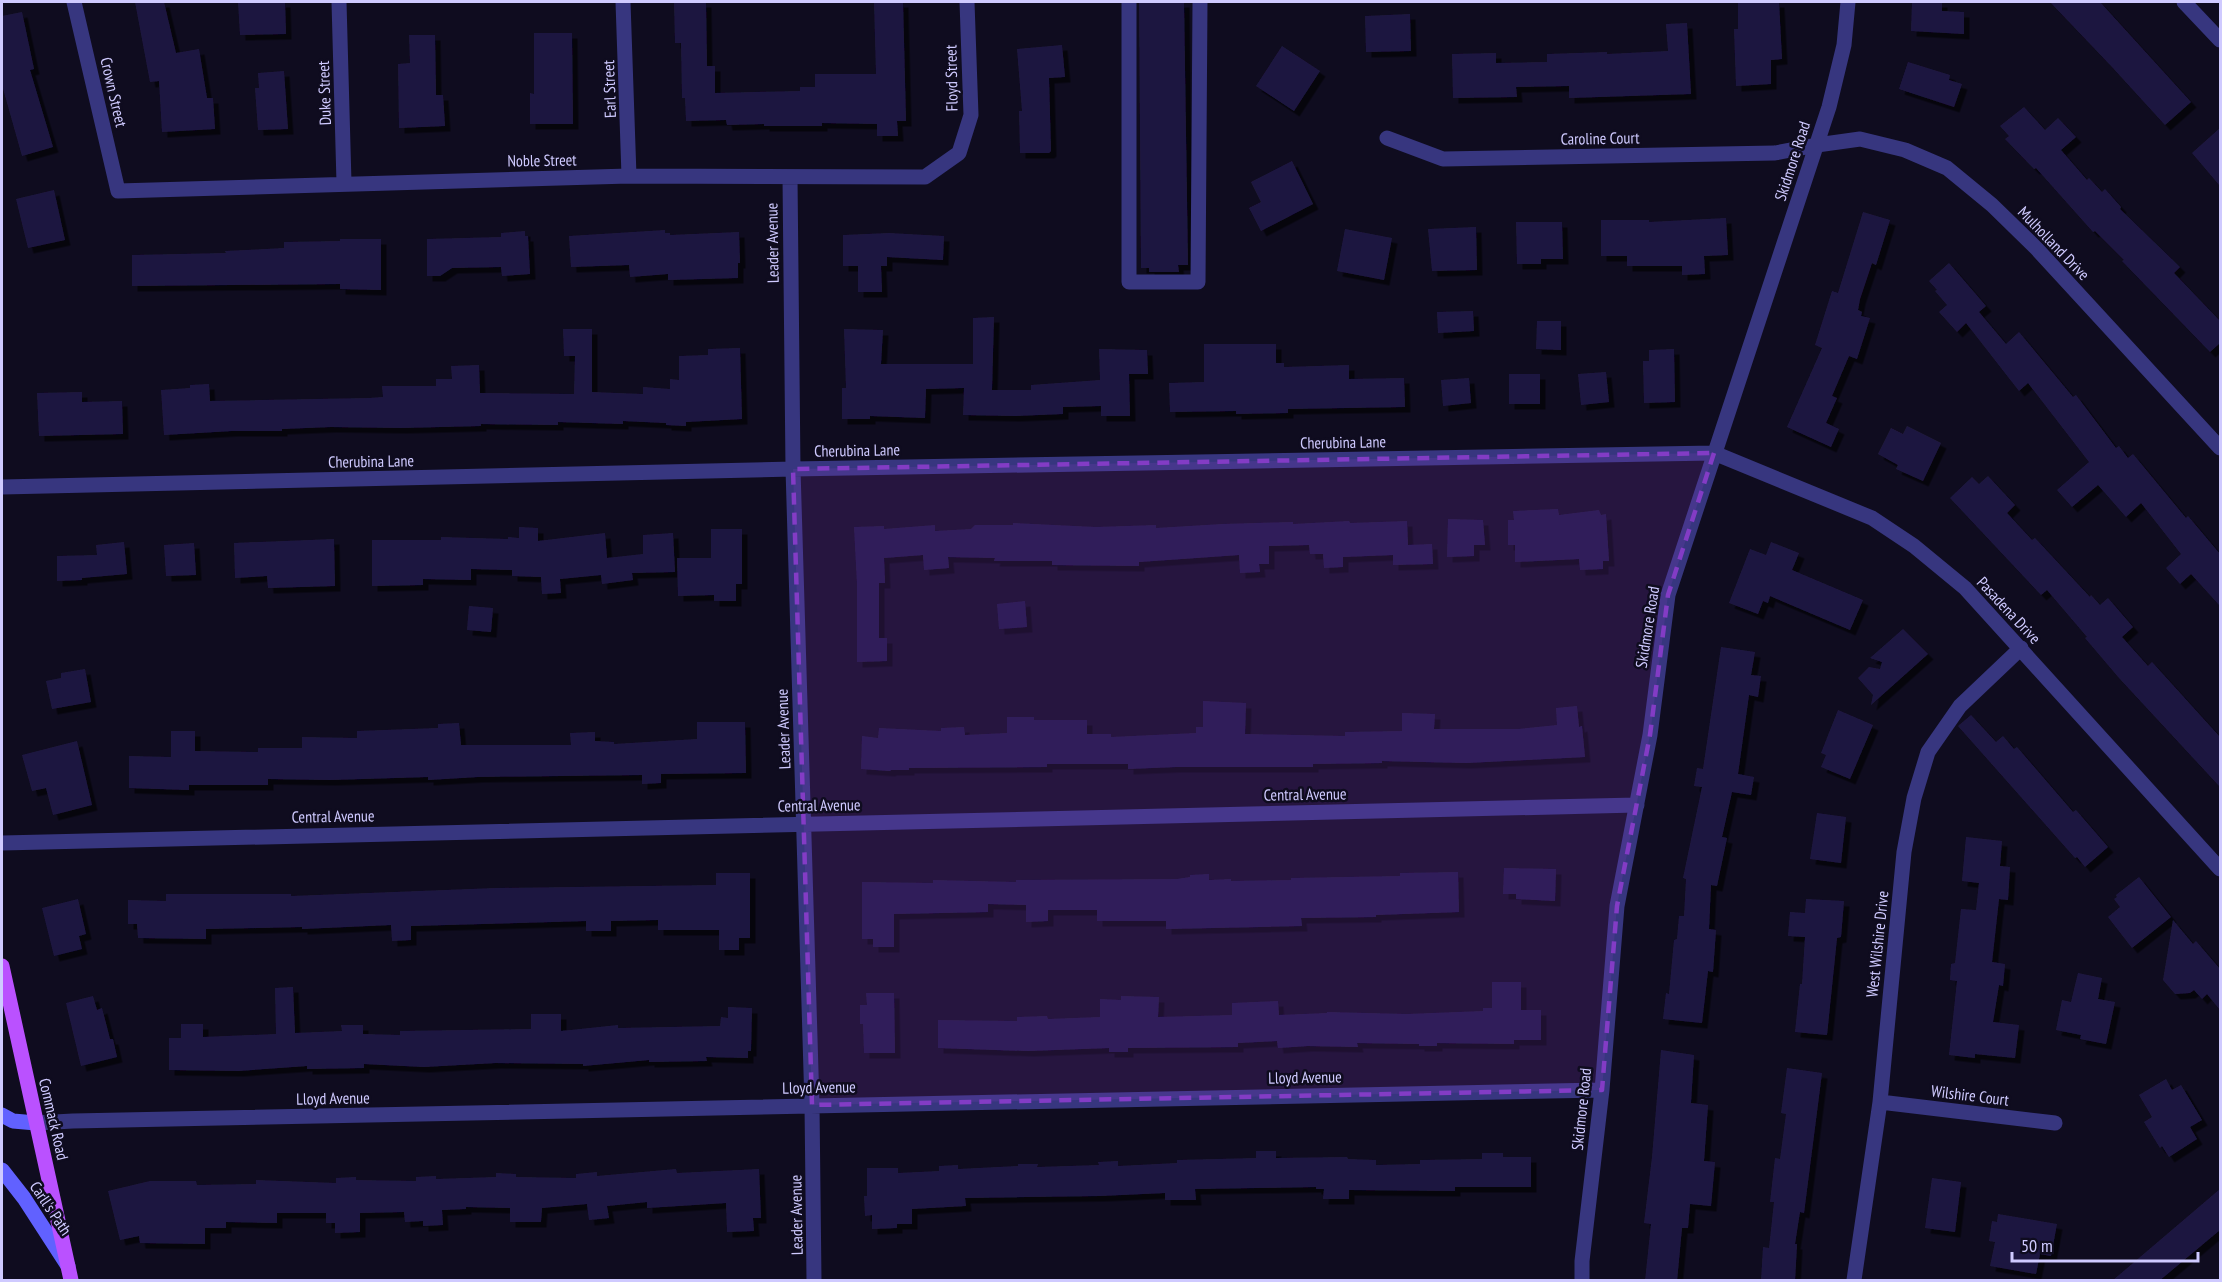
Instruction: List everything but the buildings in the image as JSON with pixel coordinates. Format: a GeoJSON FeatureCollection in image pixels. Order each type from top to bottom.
{"type":"FeatureCollection","features":[{"type":"Feature","properties":{"kind":"main road","name":"Commack Road"},"geometry":{"type":"LineString","coordinates":[[2,966],[70,1274]]}},
{"type":"Feature","properties":{"kind":"street","name":"Crown Street"},"geometry":{"type":"LineString","coordinates":[[75,2],[118,191]]}},
{"type":"Feature","properties":{"kind":"street","name":"Duke Street"},"geometry":{"type":"LineString","coordinates":[[339,2],[344,183]]}},
{"type":"Feature","properties":{"kind":"street","name":"Earl Street"},"geometry":{"type":"LineString","coordinates":[[624,2],[630,176]]}},
{"type":"Feature","properties":{"kind":"street","name":"Floyd Street"},"geometry":{"type":"LineString","coordinates":[[959,153],[971,115],[967,2]]}},
{"type":"Feature","properties":{"kind":"street"},"geometry":{"type":"LineString","coordinates":[[1129,2],[1129,282],[1198,282],[1200,2]]}},
{"type":"Feature","properties":{"kind":"street","name":"Skidmore Road"},"geometry":{"type":"LineString","coordinates":[[1582,1281],[1582,1261],[1602,1090],[1617,906],[1650,735],[1668,595],[1829,107],[1844,45],[1848,2]]}},
{"type":"Feature","properties":{"kind":"street"},"geometry":{"type":"LineString","coordinates":[[2184,2],[2220,40]]}},
{"type":"Feature","properties":{"kind":"street","name":"Caroline Court"},"geometry":{"type":"LineString","coordinates":[[1387,138],[1443,159],[1775,153],[1817,145]]}},
{"type":"Feature","properties":{"kind":"street","name":"Mulholland Drive"},"geometry":{"type":"LineString","coordinates":[[1817,145],[1860,139],[1905,150],[1947,168],[1992,205],[2037,249],[2220,448]]}},
{"type":"Feature","properties":{"kind":"street","name":"Noble Street"},"geometry":{"type":"LineString","coordinates":[[118,191],[630,176],[925,177],[959,153]]}},
{"type":"Feature","properties":{"kind":"street","name":"Leader Avenue"},"geometry":{"type":"LineString","coordinates":[[790,177],[793,469],[812,1106],[814,1281]]}},
{"type":"Feature","properties":{"kind":"street","name":"Cherubina Lane"},"geometry":{"type":"LineString","coordinates":[[2,487],[793,469],[1714,453]]}},
{"type":"Feature","properties":{"kind":"street","name":"Pasadena Drive"},"geometry":{"type":"LineString","coordinates":[[1714,453],[1872,518],[1914,546],[1965,588],[2220,869]]}},
{"type":"Feature","properties":{"kind":"street","name":"West Wilshire Drive"},"geometry":{"type":"LineString","coordinates":[[1854,1281],[1880,1102],[1904,852],[1914,798],[1928,752],[1960,706],[2021,648]]}},
{"type":"Feature","properties":{"kind":"street","name":"Central Avenue"},"geometry":{"type":"LineString","coordinates":[[2,843],[1637,805]]}},
{"type":"Feature","properties":{"kind":"street","name":"Lloyd Avenue"},"geometry":{"type":"LineString","coordinates":[[36,1123],[1602,1090]]}},
{"type":"Feature","properties":{"kind":"street","name":"Wilshire Court"},"geometry":{"type":"LineString","coordinates":[[1880,1102],[2055,1123]]}},
{"type":"Feature","properties":{"kind":"street"},"geometry":{"type":"LineString","coordinates":[[2,1115],[13,1121],[36,1123]]}},
{"type":"Feature","properties":{"kind":"street","name":"Carll's Path"},"geometry":{"type":"LineString","coordinates":[[2,1170],[24,1198],[70,1274]]}},
{"type":"Feature","properties":{"kind":"highlighted area"},"geometry":{"type":"Polygon","coordinates":[[[1714,453],[1668,595],[1650,735],[1617,906],[1602,1090],[812,1105],[793,469],[1714,453]]]}}]}
